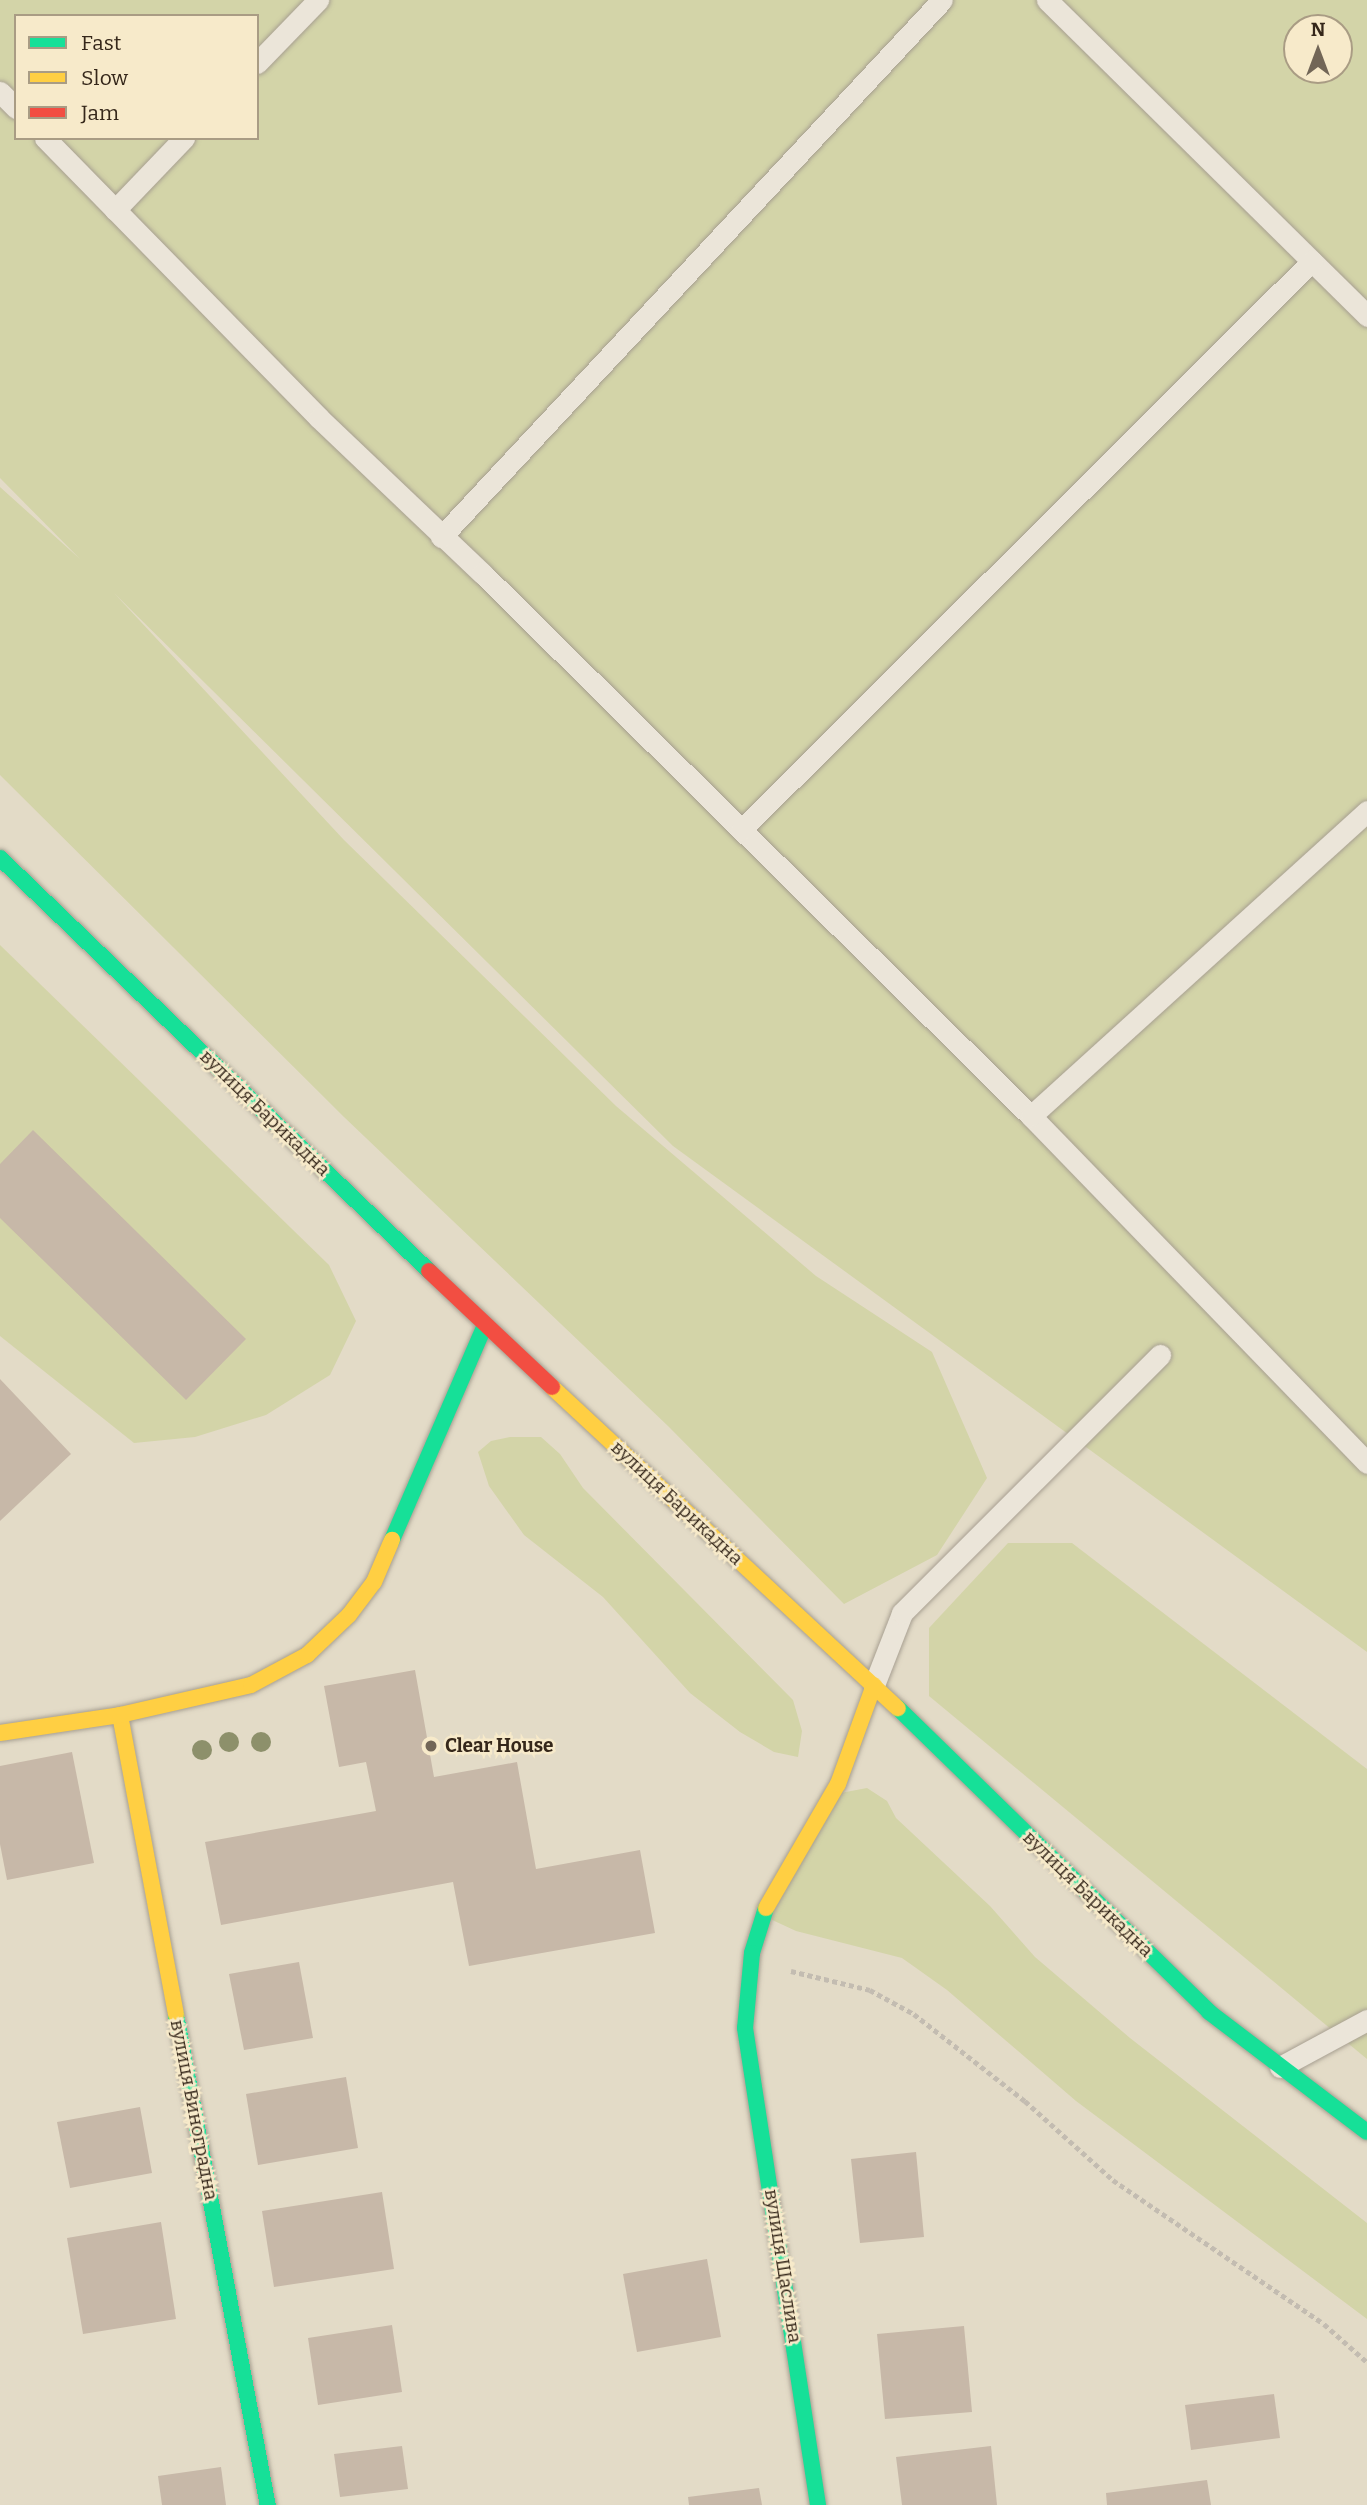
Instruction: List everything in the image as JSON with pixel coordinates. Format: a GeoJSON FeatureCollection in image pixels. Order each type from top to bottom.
{"type":"FeatureCollection","features":[{"type":"Feature","properties":{"kind":"street","name":"вулиця Барикадна"},"geometry":{"type":"LineString","coordinates":[[0,858],[485,1325],[874,1685],[1209,2012],[1367,2132]]}},
{"type":"Feature","properties":{"kind":"street"},"geometry":{"type":"LineString","coordinates":[[0,1733],[120,1715],[251,1685],[307,1656],[349,1615],[374,1583],[485,1325]]}},
{"type":"Feature","properties":{"kind":"street","name":"вулиця Щаслива"},"geometry":{"type":"LineString","coordinates":[[818,2505],[745,2028],[752,1953],[769,1899],[838,1784],[874,1685]]}},
{"type":"Feature","properties":{"kind":"street","name":"вулиця Виноградна"},"geometry":{"type":"LineString","coordinates":[[120,1715],[268,2505]]}},
{"type":"Feature","properties":{"kind":"lane"},"geometry":{"type":"LineString","coordinates":[[259,61],[318,0]]}},
{"type":"Feature","properties":{"kind":"lane"},"geometry":{"type":"LineString","coordinates":[[441,537],[942,0]]}},
{"type":"Feature","properties":{"kind":"lane"},"geometry":{"type":"LineString","coordinates":[[1047,0],[1367,316]]}},
{"type":"Feature","properties":{"kind":"lane"},"geometry":{"type":"LineString","coordinates":[[0,92],[14,106]]}},
{"type":"Feature","properties":{"kind":"lane"},"geometry":{"type":"LineString","coordinates":[[47,140],[441,537],[1031,1116],[1364,1456]]}},
{"type":"Feature","properties":{"kind":"lane"},"geometry":{"type":"LineString","coordinates":[[115,210],[182,140]]}},
{"type":"Feature","properties":{"kind":"lane"},"geometry":{"type":"LineString","coordinates":[[741,830],[1312,261]]}},
{"type":"Feature","properties":{"kind":"lane"},"geometry":{"type":"LineString","coordinates":[[1031,1116],[1367,811]]}},
{"type":"Feature","properties":{"kind":"lane"},"geometry":{"type":"LineString","coordinates":[[874,1685],[902,1613],[1160,1355]]}},
{"type":"Feature","properties":{"kind":"lane"},"geometry":{"type":"LineString","coordinates":[[1280,2067],[1367,2020]]}},
{"type":"Feature","properties":{"kind":"path"},"geometry":{"type":"LineString","coordinates":[[752,1953],[790,1970],[870,1990],[914,2014],[1025,2101],[1113,2180],[1324,2324],[1367,2362]]}},
{"type":"Feature","properties":{"kind":"green space"},"geometry":{"type":"Polygon","coordinates":[[[0,0],[1367,0],[1367,1652],[673,1146],[114,593],[344,840],[616,1106],[816,1276],[932,1352],[987,1478],[937,1555],[844,1604],[668,1426],[344,1117],[0,775],[0,487],[80,559],[0,478],[0,0]]]}},
{"type":"Feature","properties":{"kind":"green space"},"geometry":{"type":"Polygon","coordinates":[[[0,945],[329,1265],[356,1321],[330,1375],[266,1415],[195,1437],[134,1443],[0,1336],[0,945]]]}},
{"type":"Feature","properties":{"kind":"green space"},"geometry":{"type":"Polygon","coordinates":[[[510,1437],[541,1437],[560,1454],[583,1488],[793,1700],[802,1731],[798,1757],[774,1752],[740,1732],[690,1693],[603,1597],[524,1535],[489,1486],[478,1452],[491,1441],[510,1437]]]}},
{"type":"Feature","properties":{"kind":"green space"},"geometry":{"type":"Polygon","coordinates":[[[1008,1543],[1072,1543],[1367,1769],[1367,2059],[929,1696],[929,1628],[1008,1543]]]}},
{"type":"Feature","properties":{"kind":"green space"},"geometry":{"type":"Polygon","coordinates":[[[867,1788],[887,1801],[896,1818],[990,1906],[1035,1957],[1130,2038],[1367,2223],[1367,2319],[1076,2101],[947,1990],[902,1958],[796,1931],[768,1918],[830,1795],[867,1788]]]}},
{"type":"Feature","properties":{"kind":"building"},"geometry":{"type":"Polygon","coordinates":[[[33,1130],[246,1339],[186,1400],[0,1218],[0,1164],[33,1130]]]}},
{"type":"Feature","properties":{"kind":"building"},"geometry":{"type":"Polygon","coordinates":[[[0,1379],[71,1454],[0,1521],[0,1379]]]}},
{"type":"Feature","properties":{"kind":"building"},"geometry":{"type":"Polygon","coordinates":[[[415,1670],[434,1777],[517,1762],[536,1869],[640,1850],[655,1933],[469,1966],[453,1882],[221,1925],[205,1842],[376,1811],[366,1762],[339,1767],[324,1686],[415,1670]]]}},
{"type":"Feature","properties":{"kind":"building"},"geometry":{"type":"Polygon","coordinates":[[[72,1752],[94,1863],[7,1880],[0,1844],[0,1766],[72,1752]]]}},
{"type":"Feature","properties":{"kind":"building"},"geometry":{"type":"Polygon","coordinates":[[[299,1962],[313,2038],[244,2050],[229,1974],[299,1962]]]}},
{"type":"Feature","properties":{"kind":"building"},"geometry":{"type":"Polygon","coordinates":[[[346,2077],[358,2148],[258,2165],[246,2094],[346,2077]]]}},
{"type":"Feature","properties":{"kind":"building"},"geometry":{"type":"Polygon","coordinates":[[[140,2107],[152,2173],[70,2188],[57,2122],[140,2107]]]}},
{"type":"Feature","properties":{"kind":"building"},"geometry":{"type":"Polygon","coordinates":[[[916,2152],[924,2237],[860,2243],[851,2159],[916,2152]]]}},
{"type":"Feature","properties":{"kind":"building"},"geometry":{"type":"Polygon","coordinates":[[[382,2192],[394,2269],[274,2287],[262,2211],[382,2192]]]}},
{"type":"Feature","properties":{"kind":"building"},"geometry":{"type":"Polygon","coordinates":[[[161,2222],[176,2319],[83,2334],[67,2238],[161,2222]]]}},
{"type":"Feature","properties":{"kind":"building"},"geometry":{"type":"Polygon","coordinates":[[[707,2259],[721,2337],[637,2352],[623,2274],[707,2259]]]}},
{"type":"Feature","properties":{"kind":"building"},"geometry":{"type":"Polygon","coordinates":[[[392,2325],[402,2392],[318,2405],[308,2338],[392,2325]]]}},
{"type":"Feature","properties":{"kind":"building"},"geometry":{"type":"Polygon","coordinates":[[[964,2326],[972,2412],[885,2419],[877,2334],[964,2326]]]}},
{"type":"Feature","properties":{"kind":"building"},"geometry":{"type":"Polygon","coordinates":[[[1274,2394],[1280,2438],[1191,2450],[1185,2405],[1274,2394]]]}},
{"type":"Feature","properties":{"kind":"building"},"geometry":{"type":"Polygon","coordinates":[[[402,2446],[408,2489],[340,2497],[334,2454],[402,2446]]]}},
{"type":"Feature","properties":{"kind":"building"},"geometry":{"type":"Polygon","coordinates":[[[991,2446],[997,2505],[902,2505],[896,2457],[991,2446]]]}},
{"type":"Feature","properties":{"kind":"building"},"geometry":{"type":"Polygon","coordinates":[[[221,2467],[226,2505],[162,2505],[158,2476],[221,2467]]]}},
{"type":"Feature","properties":{"kind":"building"},"geometry":{"type":"Polygon","coordinates":[[[1207,2480],[1211,2505],[1107,2505],[1106,2493],[1207,2480]]]}},
{"type":"Feature","properties":{"kind":"building"},"geometry":{"type":"Polygon","coordinates":[[[759,2488],[762,2505],[689,2505],[688,2497],[759,2488]]]}},
{"type":"Feature","properties":{"kind":"traffic: fast"},"geometry":{"type":"LineString","coordinates":[[0,858],[429,1271]]}},
{"type":"Feature","properties":{"kind":"traffic: fast"},"geometry":{"type":"LineString","coordinates":[[392,1540],[485,1325]]}},
{"type":"Feature","properties":{"kind":"traffic: fast"},"geometry":{"type":"LineString","coordinates":[[898,1708],[1209,2012],[1367,2132]]}},
{"type":"Feature","properties":{"kind":"traffic: fast"},"geometry":{"type":"LineString","coordinates":[[766,1908],[752,1953],[745,2028],[818,2505]]}},
{"type":"Feature","properties":{"kind":"traffic: fast"},"geometry":{"type":"LineString","coordinates":[[176,2015],[268,2505]]}},
{"type":"Feature","properties":{"kind":"traffic: slow"},"geometry":{"type":"LineString","coordinates":[[552,1387],[898,1708]]}},
{"type":"Feature","properties":{"kind":"traffic: slow"},"geometry":{"type":"LineString","coordinates":[[0,1733],[120,1715],[251,1685],[307,1655],[349,1615],[374,1582],[392,1540]]}},
{"type":"Feature","properties":{"kind":"traffic: slow"},"geometry":{"type":"LineString","coordinates":[[766,1908],[838,1784],[874,1685]]}},
{"type":"Feature","properties":{"kind":"traffic: slow"},"geometry":{"type":"LineString","coordinates":[[120,1715],[176,2015]]}},
{"type":"Feature","properties":{"kind":"traffic: jam"},"geometry":{"type":"LineString","coordinates":[[429,1271],[552,1387]]}},
{"type":"Feature","properties":{"kind":"place","name":"Clear House"},"geometry":{"type":"Point","coordinates":[431,1746]}}]}
